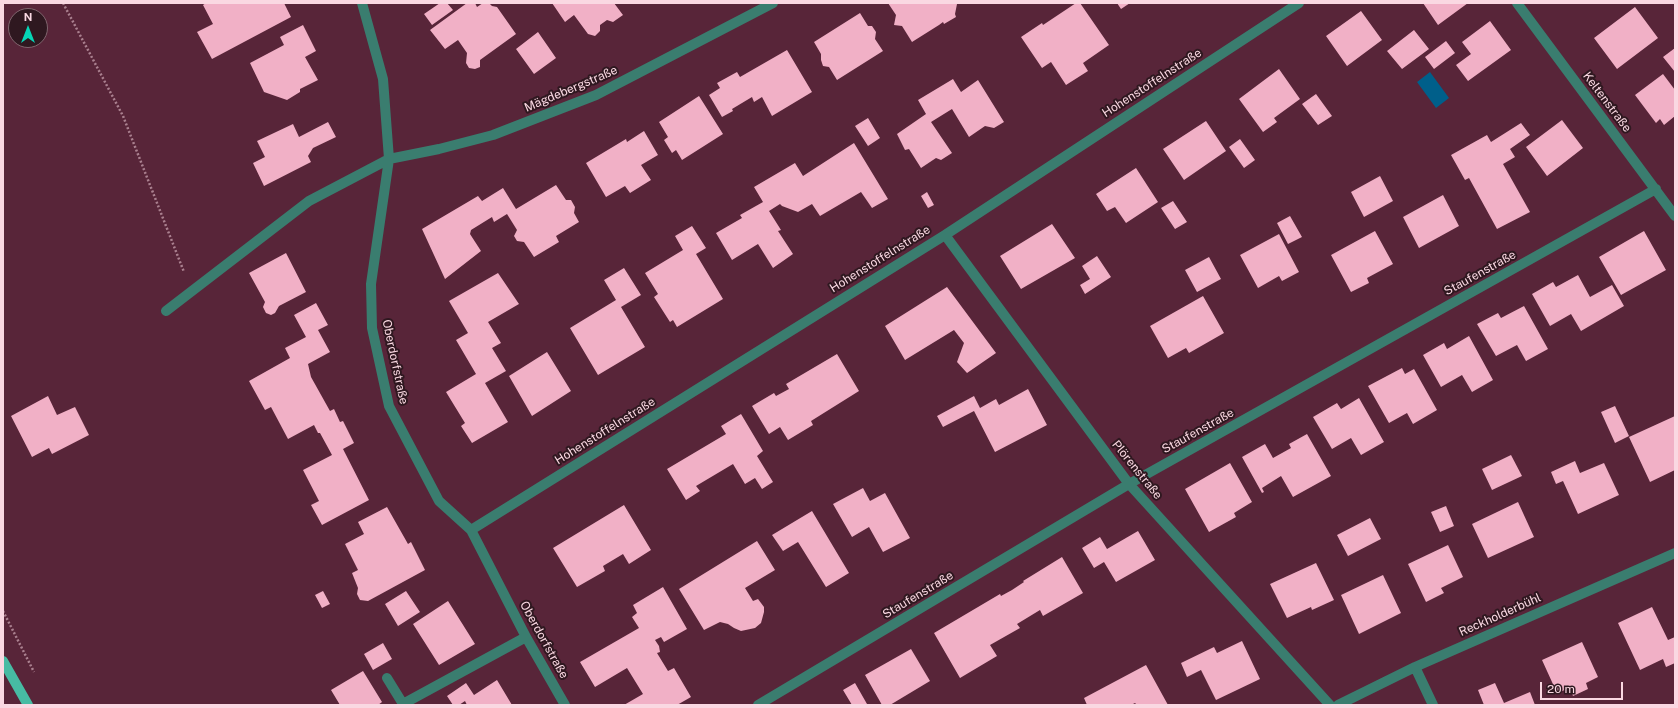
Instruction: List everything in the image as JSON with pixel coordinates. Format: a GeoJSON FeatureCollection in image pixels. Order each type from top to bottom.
{"type":"FeatureCollection","features":[{"type":"Feature","properties":{"kind":"main road"},"geometry":{"type":"LineString","coordinates":[[3,661],[28,705]]}},
{"type":"Feature","properties":{"kind":"street","name":"Oberdorfstraße"},"geometry":{"type":"LineString","coordinates":[[362,3],[383,79],[389,159],[371,284],[372,328],[389,406],[439,500],[471,530],[526,636],[565,705]]}},
{"type":"Feature","properties":{"kind":"street","name":"Mägdebergstraße"},"geometry":{"type":"LineString","coordinates":[[166,311],[191,290],[309,201],[389,159],[439,149],[493,135],[596,95],[773,3]]}},
{"type":"Feature","properties":{"kind":"street","name":"Hohenstoffelnstraße"},"geometry":{"type":"LineString","coordinates":[[471,530],[945,235],[1299,3]]}},
{"type":"Feature","properties":{"kind":"street","name":"Keltenstraße"},"geometry":{"type":"LineString","coordinates":[[1517,3],[1675,216]]}},
{"type":"Feature","properties":{"kind":"street","name":"Staufenstraße"},"geometry":{"type":"LineString","coordinates":[[758,705],[1129,484],[1656,189]]}},
{"type":"Feature","properties":{"kind":"street","name":"Plörenstraße"},"geometry":{"type":"LineString","coordinates":[[945,235],[1129,484],[1330,705]]}},
{"type":"Feature","properties":{"kind":"street","name":"Reckholderbühl"},"geometry":{"type":"LineString","coordinates":[[1338,705],[1415,667],[1675,553]]}},
{"type":"Feature","properties":{"kind":"street"},"geometry":{"type":"LineString","coordinates":[[387,678],[403,704],[526,636]]}},
{"type":"Feature","properties":{"kind":"street"},"geometry":{"type":"LineString","coordinates":[[1415,667],[1433,705]]}},
{"type":"Feature","properties":{"kind":"path"},"geometry":{"type":"LineString","coordinates":[[63,3],[123,116],[191,290]]}},
{"type":"Feature","properties":{"kind":"path"},"geometry":{"type":"LineString","coordinates":[[3,611],[37,678]]}},
{"type":"Feature","properties":{"kind":"water"},"geometry":{"type":"Polygon","coordinates":[[[1430,72],[1449,98],[1436,108],[1417,82],[1430,72]]]}},
{"type":"Feature","properties":{"kind":"building"},"geometry":{"type":"Polygon","coordinates":[[[206,3],[284,3],[291,17],[212,59],[197,32],[213,24],[203,5],[206,3]]]}},
{"type":"Feature","properties":{"kind":"building"},"geometry":{"type":"Polygon","coordinates":[[[440,3],[447,3],[453,10],[432,25],[424,14],[440,3]]]}},
{"type":"Feature","properties":{"kind":"building"},"geometry":{"type":"Polygon","coordinates":[[[467,3],[475,3],[477,7],[483,3],[489,3],[492,6],[497,7],[516,34],[480,60],[480,67],[475,69],[469,68],[466,63],[467,53],[458,40],[445,49],[430,30],[467,3]]]}},
{"type":"Feature","properties":{"kind":"building"},"geometry":{"type":"Polygon","coordinates":[[[552,3],[614,3],[623,15],[613,22],[607,20],[600,25],[600,31],[595,36],[588,34],[574,15],[565,22],[552,3]]]}},
{"type":"Feature","properties":{"kind":"building"},"geometry":{"type":"Polygon","coordinates":[[[888,3],[960,3],[957,4],[955,14],[956,17],[944,24],[943,22],[912,42],[902,26],[894,25],[896,15],[888,3]]]}},
{"type":"Feature","properties":{"kind":"building"},"geometry":{"type":"Polygon","coordinates":[[[1076,3],[1080,3],[1109,45],[1083,63],[1088,71],[1066,85],[1051,62],[1042,68],[1021,37],[1042,23],[1043,25],[1076,3]]]}},
{"type":"Feature","properties":{"kind":"building"},"geometry":{"type":"Polygon","coordinates":[[[1117,3],[1130,3],[1121,9],[1117,3]]]}},
{"type":"Feature","properties":{"kind":"building"},"geometry":{"type":"Polygon","coordinates":[[[1423,3],[1468,3],[1438,25],[1423,3]]]}},
{"type":"Feature","properties":{"kind":"building"},"geometry":{"type":"Polygon","coordinates":[[[1635,7],[1658,38],[1617,69],[1594,38],[1635,7]]]}},
{"type":"Feature","properties":{"kind":"building"},"geometry":{"type":"Polygon","coordinates":[[[1361,11],[1382,40],[1347,66],[1326,36],[1361,11]]]}},
{"type":"Feature","properties":{"kind":"building"},"geometry":{"type":"Polygon","coordinates":[[[860,13],[868,26],[872,26],[876,32],[875,39],[883,51],[837,80],[829,67],[823,66],[821,54],[814,42],[860,13]]]}},
{"type":"Feature","properties":{"kind":"building"},"geometry":{"type":"Polygon","coordinates":[[[1490,21],[1511,50],[1468,81],[1456,65],[1471,54],[1462,42],[1490,21]]]}},
{"type":"Feature","properties":{"kind":"building"},"geometry":{"type":"Polygon","coordinates":[[[303,25],[316,51],[305,57],[318,80],[300,89],[300,92],[287,100],[264,92],[250,63],[284,45],[280,37],[303,25]]]}},
{"type":"Feature","properties":{"kind":"building"},"geometry":{"type":"Polygon","coordinates":[[[1414,30],[1429,49],[1402,69],[1387,51],[1414,30]]]}},
{"type":"Feature","properties":{"kind":"building"},"geometry":{"type":"Polygon","coordinates":[[[538,32],[556,58],[534,74],[516,49],[538,32]]]}},
{"type":"Feature","properties":{"kind":"building"},"geometry":{"type":"Polygon","coordinates":[[[1446,41],[1455,53],[1434,69],[1425,57],[1446,41]]]}},
{"type":"Feature","properties":{"kind":"building"},"geometry":{"type":"Polygon","coordinates":[[[1675,48],[1675,72],[1663,57],[1675,48]]]}},
{"type":"Feature","properties":{"kind":"building"},"geometry":{"type":"Polygon","coordinates":[[[787,50],[812,92],[772,116],[762,97],[754,102],[752,97],[722,117],[709,95],[720,88],[717,83],[737,72],[740,77],[787,50]]]}},
{"type":"Feature","properties":{"kind":"building"},"geometry":{"type":"Polygon","coordinates":[[[1279,69],[1300,99],[1274,118],[1277,122],[1263,132],[1239,99],[1279,69]]]}},
{"type":"Feature","properties":{"kind":"building"},"geometry":{"type":"Polygon","coordinates":[[[1663,74],[1675,90],[1675,116],[1664,125],[1660,119],[1656,123],[1635,95],[1663,74]]]}},
{"type":"Feature","properties":{"kind":"building"},"geometry":{"type":"Polygon","coordinates":[[[953,79],[961,92],[978,80],[1004,122],[994,128],[985,126],[969,137],[952,109],[931,122],[952,153],[941,160],[936,158],[921,168],[909,149],[905,150],[897,134],[926,114],[918,100],[953,79]]]}},
{"type":"Feature","properties":{"kind":"building"},"geometry":{"type":"Polygon","coordinates":[[[1316,94],[1332,116],[1318,125],[1302,104],[1316,94]]]}},
{"type":"Feature","properties":{"kind":"building"},"geometry":{"type":"Polygon","coordinates":[[[699,96],[723,134],[682,160],[676,150],[672,153],[664,140],[668,137],[659,122],[699,96]]]}},
{"type":"Feature","properties":{"kind":"building"},"geometry":{"type":"Polygon","coordinates":[[[868,118],[880,138],[868,146],[855,126],[868,118]]]}},
{"type":"Feature","properties":{"kind":"building"},"geometry":{"type":"Polygon","coordinates":[[[1562,120],[1583,148],[1547,176],[1526,147],[1562,120]]]}},
{"type":"Feature","properties":{"kind":"building"},"geometry":{"type":"Polygon","coordinates":[[[1206,121],[1226,151],[1184,180],[1163,149],[1206,121]]]}},
{"type":"Feature","properties":{"kind":"building"},"geometry":{"type":"Polygon","coordinates":[[[328,122],[336,137],[313,148],[308,156],[311,162],[264,186],[253,163],[265,157],[257,141],[293,124],[299,137],[328,122]]]}},
{"type":"Feature","properties":{"kind":"building"},"geometry":{"type":"Polygon","coordinates":[[[1521,123],[1530,135],[1510,149],[1515,157],[1503,164],[1530,212],[1497,229],[1469,178],[1465,180],[1451,155],[1487,135],[1491,142],[1521,123]]]}},
{"type":"Feature","properties":{"kind":"building"},"geometry":{"type":"Polygon","coordinates":[[[644,131],[658,155],[641,165],[651,180],[630,193],[625,186],[606,197],[586,163],[626,139],[627,142],[644,131]]]}},
{"type":"Feature","properties":{"kind":"building"},"geometry":{"type":"Polygon","coordinates":[[[1240,139],[1255,160],[1244,168],[1229,147],[1240,139]]]}},
{"type":"Feature","properties":{"kind":"building"},"geometry":{"type":"Polygon","coordinates":[[[854,143],[888,199],[872,208],[861,192],[820,216],[812,204],[798,212],[780,204],[769,211],[781,230],[778,231],[793,254],[773,268],[758,244],[732,260],[716,233],[742,218],[740,215],[763,202],[754,187],[795,163],[803,176],[854,143]]]}},
{"type":"Feature","properties":{"kind":"building"},"geometry":{"type":"Polygon","coordinates":[[[1136,168],[1158,202],[1126,223],[1115,207],[1107,211],[1096,194],[1136,168]]]}},
{"type":"Feature","properties":{"kind":"building"},"geometry":{"type":"Polygon","coordinates":[[[1380,176],[1393,201],[1364,217],[1351,192],[1380,176]]]}},
{"type":"Feature","properties":{"kind":"building"},"geometry":{"type":"Polygon","coordinates":[[[556,185],[566,200],[571,200],[575,207],[574,213],[579,222],[556,236],[559,242],[534,257],[524,242],[517,241],[514,236],[517,230],[507,214],[494,222],[492,217],[471,230],[470,234],[481,251],[445,279],[422,229],[478,196],[482,201],[503,188],[516,209],[556,185]]]}},
{"type":"Feature","properties":{"kind":"building"},"geometry":{"type":"Polygon","coordinates":[[[927,192],[934,205],[928,208],[921,196],[927,192]]]}},
{"type":"Feature","properties":{"kind":"building"},"geometry":{"type":"Polygon","coordinates":[[[1443,195],[1459,226],[1419,248],[1403,217],[1443,195]]]}},
{"type":"Feature","properties":{"kind":"building"},"geometry":{"type":"Polygon","coordinates":[[[1173,201],[1187,222],[1175,229],[1161,208],[1173,201]]]}},
{"type":"Feature","properties":{"kind":"building"},"geometry":{"type":"Polygon","coordinates":[[[1290,216],[1302,237],[1288,244],[1277,223],[1290,216]]]}},
{"type":"Feature","properties":{"kind":"building"},"geometry":{"type":"Polygon","coordinates":[[[1052,224],[1075,258],[1021,289],[1000,256],[1052,224]]]}},
{"type":"Feature","properties":{"kind":"building"},"geometry":{"type":"Polygon","coordinates":[[[692,226],[706,248],[696,254],[723,299],[677,327],[673,320],[670,322],[654,297],[658,294],[645,273],[683,250],[675,236],[692,226]]]}},
{"type":"Feature","properties":{"kind":"building"},"geometry":{"type":"Polygon","coordinates":[[[1375,231],[1393,264],[1367,278],[1369,283],[1351,292],[1331,255],[1375,231]]]}},
{"type":"Feature","properties":{"kind":"building"},"geometry":{"type":"Polygon","coordinates":[[[1644,231],[1666,270],[1621,295],[1599,257],[1644,231]]]}},
{"type":"Feature","properties":{"kind":"building"},"geometry":{"type":"Polygon","coordinates":[[[1279,234],[1299,272],[1282,281],[1279,276],[1258,288],[1240,255],[1279,234]]]}},
{"type":"Feature","properties":{"kind":"building"},"geometry":{"type":"Polygon","coordinates":[[[286,253],[306,292],[279,306],[275,313],[271,315],[266,313],[263,307],[265,302],[249,273],[286,253]]]}},
{"type":"Feature","properties":{"kind":"building"},"geometry":{"type":"Polygon","coordinates":[[[1097,256],[1111,277],[1085,294],[1080,285],[1090,279],[1082,266],[1097,256]]]}},
{"type":"Feature","properties":{"kind":"building"},"geometry":{"type":"Polygon","coordinates":[[[1209,257],[1221,279],[1197,292],[1185,270],[1209,257]]]}},
{"type":"Feature","properties":{"kind":"building"},"geometry":{"type":"Polygon","coordinates":[[[624,268],[641,295],[621,307],[645,347],[598,375],[570,328],[616,300],[604,280],[624,268]]]}},
{"type":"Feature","properties":{"kind":"building"},"geometry":{"type":"Polygon","coordinates":[[[498,273],[519,304],[488,322],[501,343],[492,348],[506,371],[485,383],[508,422],[472,443],[461,426],[465,423],[446,392],[476,374],[456,340],[468,333],[449,301],[498,273]]]}},
{"type":"Feature","properties":{"kind":"building"},"geometry":{"type":"Polygon","coordinates":[[[1578,275],[1590,297],[1612,285],[1624,306],[1581,331],[1571,314],[1550,326],[1532,294],[1553,282],[1556,287],[1578,275]]]}},
{"type":"Feature","properties":{"kind":"building"},"geometry":{"type":"Polygon","coordinates":[[[947,287],[996,353],[967,373],[957,362],[964,343],[954,330],[905,360],[885,326],[947,287]]]}},
{"type":"Feature","properties":{"kind":"building"},"geometry":{"type":"Polygon","coordinates":[[[1203,296],[1224,333],[1189,353],[1186,348],[1168,358],[1150,326],[1203,296]]]}},
{"type":"Feature","properties":{"kind":"building"},"geometry":{"type":"Polygon","coordinates":[[[316,303],[328,325],[318,330],[330,352],[308,364],[311,377],[330,411],[334,409],[340,422],[343,421],[354,443],[343,449],[369,500],[322,525],[311,505],[319,501],[303,470],[332,455],[314,425],[288,439],[271,407],[265,410],[249,381],[290,358],[285,348],[306,337],[294,315],[316,303]]]}},
{"type":"Feature","properties":{"kind":"building"},"geometry":{"type":"Polygon","coordinates":[[[1524,306],[1548,349],[1526,361],[1517,345],[1496,356],[1477,324],[1498,313],[1501,318],[1524,306]]]}},
{"type":"Feature","properties":{"kind":"building"},"geometry":{"type":"Polygon","coordinates":[[[1469,336],[1493,380],[1472,392],[1462,375],[1441,387],[1423,355],[1444,343],[1447,349],[1469,336]]]}},
{"type":"Feature","properties":{"kind":"building"},"geometry":{"type":"Polygon","coordinates":[[[547,352],[571,391],[532,416],[509,376],[547,352]]]}},
{"type":"Feature","properties":{"kind":"building"},"geometry":{"type":"Polygon","coordinates":[[[837,354],[859,391],[811,421],[813,425],[788,440],[780,427],[769,434],[752,406],[774,393],[776,396],[789,389],[786,384],[837,354]]]}},
{"type":"Feature","properties":{"kind":"building"},"geometry":{"type":"Polygon","coordinates":[[[1402,368],[1405,374],[1414,369],[1437,410],[1413,424],[1407,413],[1389,423],[1368,386],[1402,368]]]}},
{"type":"Feature","properties":{"kind":"building"},"geometry":{"type":"Polygon","coordinates":[[[1028,389],[1047,425],[995,452],[974,411],[943,427],[937,416],[974,396],[980,408],[996,399],[999,405],[1028,389]]]}},
{"type":"Feature","properties":{"kind":"building"},"geometry":{"type":"Polygon","coordinates":[[[48,396],[57,415],[75,407],[89,435],[52,454],[49,448],[32,457],[11,416],[48,396]]]}},
{"type":"Feature","properties":{"kind":"building"},"geometry":{"type":"Polygon","coordinates":[[[1359,398],[1384,442],[1361,455],[1351,438],[1332,449],[1313,417],[1337,403],[1341,409],[1359,398]]]}},
{"type":"Feature","properties":{"kind":"building"},"geometry":{"type":"Polygon","coordinates":[[[1615,406],[1629,436],[1615,443],[1601,412],[1615,406]]]}},
{"type":"Feature","properties":{"kind":"building"},"geometry":{"type":"Polygon","coordinates":[[[741,414],[763,451],[757,456],[773,482],[762,489],[755,478],[745,484],[733,464],[696,486],[700,491],[686,500],[667,469],[726,434],[721,426],[741,414]]]}},
{"type":"Feature","properties":{"kind":"building"},"geometry":{"type":"Polygon","coordinates":[[[1675,416],[1675,470],[1650,482],[1629,437],[1675,416]]]}},
{"type":"Feature","properties":{"kind":"building"},"geometry":{"type":"Polygon","coordinates":[[[1307,434],[1331,476],[1293,497],[1281,476],[1262,488],[1264,492],[1262,493],[1242,457],[1265,444],[1273,458],[1291,448],[1289,444],[1307,434]]]}},
{"type":"Feature","properties":{"kind":"building"},"geometry":{"type":"Polygon","coordinates":[[[1511,455],[1522,476],[1492,490],[1482,469],[1511,455]]]}},
{"type":"Feature","properties":{"kind":"building"},"geometry":{"type":"Polygon","coordinates":[[[1575,461],[1580,473],[1604,463],[1619,495],[1578,514],[1563,481],[1556,484],[1551,472],[1575,461]]]}},
{"type":"Feature","properties":{"kind":"building"},"geometry":{"type":"Polygon","coordinates":[[[1230,463],[1252,502],[1234,513],[1236,517],[1209,532],[1185,489],[1230,463]]]}},
{"type":"Feature","properties":{"kind":"building"},"geometry":{"type":"Polygon","coordinates":[[[863,488],[870,501],[885,493],[910,538],[883,552],[869,527],[852,537],[833,504],[863,488]]]}},
{"type":"Feature","properties":{"kind":"building"},"geometry":{"type":"Polygon","coordinates":[[[1518,502],[1534,537],[1488,558],[1472,524],[1518,502]]]}},
{"type":"Feature","properties":{"kind":"building"},"geometry":{"type":"Polygon","coordinates":[[[624,505],[651,550],[629,564],[623,554],[603,566],[605,571],[577,587],[553,548],[624,505]]]}},
{"type":"Feature","properties":{"kind":"building"},"geometry":{"type":"Polygon","coordinates":[[[1446,506],[1454,526],[1440,532],[1431,512],[1446,506]]]}},
{"type":"Feature","properties":{"kind":"building"},"geometry":{"type":"Polygon","coordinates":[[[387,507],[408,544],[411,542],[425,570],[368,601],[360,600],[357,594],[358,588],[352,573],[358,570],[345,544],[364,534],[358,522],[387,507]]]}},
{"type":"Feature","properties":{"kind":"building"},"geometry":{"type":"Polygon","coordinates":[[[812,511],[849,573],[826,587],[798,542],[783,551],[772,535],[812,511]]]}},
{"type":"Feature","properties":{"kind":"building"},"geometry":{"type":"Polygon","coordinates":[[[1370,518],[1381,539],[1348,556],[1337,535],[1370,518]]]}},
{"type":"Feature","properties":{"kind":"building"},"geometry":{"type":"Polygon","coordinates":[[[1138,531],[1155,560],[1116,582],[1104,562],[1094,568],[1082,548],[1100,537],[1107,549],[1138,531]]]}},
{"type":"Feature","properties":{"kind":"building"},"geometry":{"type":"Polygon","coordinates":[[[757,541],[775,570],[745,588],[753,601],[758,599],[764,607],[761,623],[755,628],[741,631],[728,624],[720,622],[704,630],[679,589],[757,541]]]}},
{"type":"Feature","properties":{"kind":"building"},"geometry":{"type":"Polygon","coordinates":[[[1448,545],[1463,577],[1441,588],[1444,593],[1426,602],[1408,564],[1448,545]]]}},
{"type":"Feature","properties":{"kind":"building"},"geometry":{"type":"Polygon","coordinates":[[[1062,557],[1083,593],[1043,616],[1040,610],[1017,624],[1020,628],[990,645],[997,656],[960,678],[934,633],[1000,594],[1001,596],[1012,590],[1024,582],[1023,581],[1062,557]]]}},
{"type":"Feature","properties":{"kind":"building"},"geometry":{"type":"Polygon","coordinates":[[[1316,563],[1334,600],[1312,610],[1311,607],[1287,618],[1270,584],[1316,563]]]}},
{"type":"Feature","properties":{"kind":"building"},"geometry":{"type":"Polygon","coordinates":[[[1383,575],[1401,613],[1359,634],[1341,595],[1383,575]]]}},
{"type":"Feature","properties":{"kind":"building"},"geometry":{"type":"Polygon","coordinates":[[[663,587],[687,629],[664,642],[661,637],[655,640],[659,646],[660,652],[657,653],[668,671],[674,668],[691,697],[677,705],[624,705],[643,694],[627,668],[595,687],[580,662],[639,628],[632,617],[637,613],[633,605],[663,587]]]}},
{"type":"Feature","properties":{"kind":"building"},"geometry":{"type":"Polygon","coordinates":[[[323,591],[330,604],[322,608],[315,595],[323,591]]]}},
{"type":"Feature","properties":{"kind":"building"},"geometry":{"type":"Polygon","coordinates":[[[406,591],[420,612],[398,626],[385,604],[406,591]]]}},
{"type":"Feature","properties":{"kind":"building"},"geometry":{"type":"Polygon","coordinates":[[[448,601],[475,644],[439,665],[413,624],[448,601]]]}},
{"type":"Feature","properties":{"kind":"building"},"geometry":{"type":"Polygon","coordinates":[[[1652,607],[1668,640],[1675,637],[1675,663],[1666,667],[1663,659],[1640,670],[1618,623],[1652,607]]]}},
{"type":"Feature","properties":{"kind":"building"},"geometry":{"type":"Polygon","coordinates":[[[1242,641],[1260,679],[1216,700],[1201,670],[1187,677],[1181,663],[1214,647],[1217,653],[1242,641]]]}},
{"type":"Feature","properties":{"kind":"building"},"geometry":{"type":"Polygon","coordinates":[[[1582,642],[1598,677],[1586,683],[1588,689],[1573,696],[1570,688],[1557,693],[1542,660],[1582,642]]]}},
{"type":"Feature","properties":{"kind":"building"},"geometry":{"type":"Polygon","coordinates":[[[383,643],[392,659],[373,670],[364,654],[383,643]]]}},
{"type":"Feature","properties":{"kind":"building"},"geometry":{"type":"Polygon","coordinates":[[[911,649],[930,681],[890,705],[882,705],[865,675],[911,649]]]}},
{"type":"Feature","properties":{"kind":"building"},"geometry":{"type":"Polygon","coordinates":[[[1146,665],[1168,705],[1137,705],[1135,703],[1131,705],[1087,705],[1084,698],[1146,665]]]}},
{"type":"Feature","properties":{"kind":"building"},"geometry":{"type":"Polygon","coordinates":[[[363,671],[382,702],[378,705],[340,705],[331,690],[363,671]]]}},
{"type":"Feature","properties":{"kind":"building"},"geometry":{"type":"Polygon","coordinates":[[[497,680],[512,705],[467,705],[465,701],[459,705],[453,705],[447,696],[466,683],[474,695],[497,680]]]}},
{"type":"Feature","properties":{"kind":"building"},"geometry":{"type":"Polygon","coordinates":[[[855,683],[867,704],[852,705],[843,690],[855,683]]]}},
{"type":"Feature","properties":{"kind":"building"},"geometry":{"type":"Polygon","coordinates":[[[1495,683],[1504,703],[1530,692],[1535,705],[1484,705],[1478,690],[1495,683]]]}}]}
